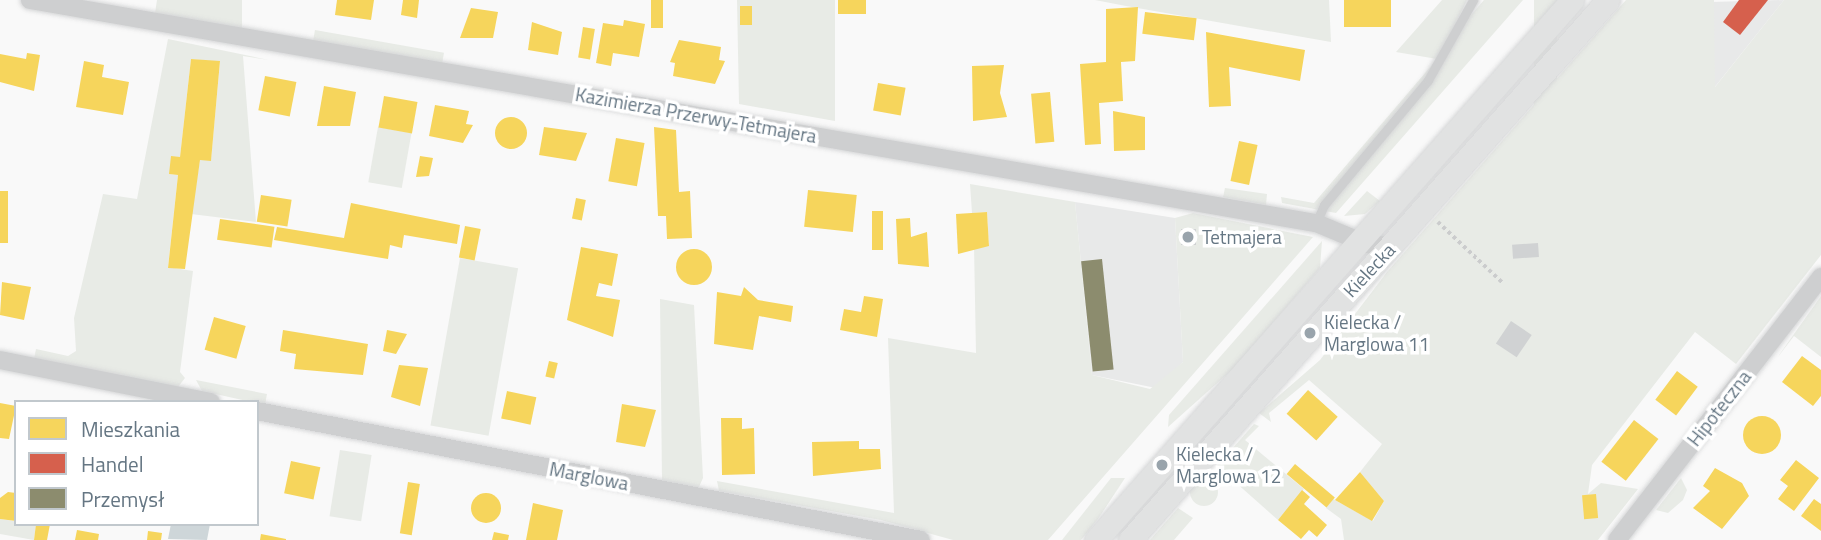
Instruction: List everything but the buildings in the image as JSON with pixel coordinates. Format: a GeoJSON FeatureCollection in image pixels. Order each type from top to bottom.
{"type":"FeatureCollection","features":[{"type":"Feature","properties":{"kind":"main road","name":"Kielecka"},"geometry":{"type":"LineString","coordinates":[[1096,540],[1572,0]]}},
{"type":"Feature","properties":{"kind":"main road","name":"Kielecka"},"geometry":{"type":"LineString","coordinates":[[1130,540],[1608,0]]}},
{"type":"Feature","properties":{"kind":"street","name":"Kazimierza Przerwy-Tetmajera"},"geometry":{"type":"LineString","coordinates":[[30,0],[1316,223],[1359,242],[1391,246]]}},
{"type":"Feature","properties":{"kind":"street"},"geometry":{"type":"LineString","coordinates":[[1359,242],[1362,277]]}},
{"type":"Feature","properties":{"kind":"street","name":"Hipoteczna"},"geometry":{"type":"LineString","coordinates":[[1617,540],[1821,277]]}},
{"type":"Feature","properties":{"kind":"street"},"geometry":{"type":"LineString","coordinates":[[0,360],[201,400]]}},
{"type":"Feature","properties":{"kind":"street","name":"Marglowa"},"geometry":{"type":"LineString","coordinates":[[259,411],[921,540]]}},
{"type":"Feature","properties":{"kind":"lane"},"geometry":{"type":"LineString","coordinates":[[1316,223],[1324,205],[1428,80],[1473,0]]}},
{"type":"Feature","properties":{"kind":"path"},"geometry":{"type":"LineString","coordinates":[[1424,209],[1503,283]]}},
{"type":"Feature","properties":{"kind":"shaded area"},"geometry":{"type":"Polygon","coordinates":[[[157,0],[242,0],[242,28],[155,13],[157,0]]]}},
{"type":"Feature","properties":{"kind":"shaded area"},"geometry":{"type":"Polygon","coordinates":[[[737,0],[835,0],[835,121],[739,104],[737,0]]]}},
{"type":"Feature","properties":{"kind":"shaded area"},"geometry":{"type":"Polygon","coordinates":[[[1095,0],[1329,0],[1331,42],[1126,6],[1095,0]]]}},
{"type":"Feature","properties":{"kind":"shaded area"},"geometry":{"type":"Polygon","coordinates":[[[1442,0],[1467,0],[1445,45],[1484,0],[1523,0],[1336,213],[1282,203],[1281,197],[1314,203],[1437,59],[1396,52],[1442,0]]]}},
{"type":"Feature","properties":{"kind":"shaded area"},"geometry":{"type":"Polygon","coordinates":[[[1534,0],[1557,0],[1557,227],[1534,227],[1534,0]]]}},
{"type":"Feature","properties":{"kind":"shaded area"},"geometry":{"type":"Polygon","coordinates":[[[1626,0],[1714,0],[1715,87],[1784,0],[1821,0],[1821,255],[1736,364],[1695,332],[1592,465],[1588,494],[1601,483],[1638,489],[1598,540],[1344,540],[1341,519],[1326,508],[1333,499],[1373,521],[1384,501],[1360,472],[1382,444],[1309,380],[1269,413],[1271,422],[1259,413],[1320,360],[1387,272],[1626,0]]]}},
{"type":"Feature","properties":{"kind":"shaded area"},"geometry":{"type":"Polygon","coordinates":[[[1784,0],[1714,88],[1711,2],[1784,0]]]}},
{"type":"Feature","properties":{"kind":"shaded area"},"geometry":{"type":"Polygon","coordinates":[[[315,30],[444,53],[442,65],[313,42],[315,30]]]}},
{"type":"Feature","properties":{"kind":"shaded area"},"geometry":{"type":"Polygon","coordinates":[[[168,39],[269,60],[243,56],[256,222],[191,214],[200,160],[211,160],[220,62],[191,59],[180,157],[169,174],[178,175],[168,267],[193,271],[180,372],[185,378],[178,387],[34,359],[36,349],[68,356],[76,351],[74,318],[103,194],[137,199],[168,39]]]}},
{"type":"Feature","properties":{"kind":"shaded area"},"geometry":{"type":"Polygon","coordinates":[[[378,127],[411,133],[402,188],[368,182],[378,127]]]}},
{"type":"Feature","properties":{"kind":"shaded area"},"geometry":{"type":"Polygon","coordinates":[[[970,184],[1075,202],[1092,375],[1150,389],[1183,362],[1175,218],[1193,213],[1313,237],[1048,540],[953,540],[881,520],[719,491],[717,481],[894,513],[888,338],[976,353],[974,246],[989,245],[987,212],[972,213],[970,184]]]}},
{"type":"Feature","properties":{"kind":"shaded area"},"geometry":{"type":"Polygon","coordinates":[[[1225,188],[1267,194],[1266,205],[1223,197],[1225,188]]]}},
{"type":"Feature","properties":{"kind":"shaded area"},"geometry":{"type":"Polygon","coordinates":[[[1367,191],[1380,201],[1365,214],[1344,216],[1367,191]]]}},
{"type":"Feature","properties":{"kind":"shaded area"},"geometry":{"type":"Polygon","coordinates":[[[1075,202],[1175,218],[1183,362],[1156,388],[1092,375],[1075,202]]]}},
{"type":"Feature","properties":{"kind":"shaded area"},"geometry":{"type":"Polygon","coordinates":[[[1322,241],[1320,268],[1234,368],[1168,427],[1169,415],[1322,241]]]}},
{"type":"Feature","properties":{"kind":"shaded area"},"geometry":{"type":"Polygon","coordinates":[[[460,258],[518,268],[489,436],[430,425],[460,258]]]}},
{"type":"Feature","properties":{"kind":"shaded area"},"geometry":{"type":"Polygon","coordinates":[[[1821,296],[1821,357],[1794,336],[1777,358],[1821,296]]]}},
{"type":"Feature","properties":{"kind":"shaded area"},"geometry":{"type":"Polygon","coordinates":[[[660,299],[694,305],[703,478],[698,489],[662,481],[660,299]]]}},
{"type":"Feature","properties":{"kind":"shaded area"},"geometry":{"type":"Polygon","coordinates":[[[196,380],[267,394],[265,405],[259,404],[259,400],[242,400],[202,391],[196,380]]]}},
{"type":"Feature","properties":{"kind":"shaded area"},"geometry":{"type":"Polygon","coordinates":[[[1254,424],[1259,426],[1245,440],[1304,489],[1278,520],[1217,466],[1254,424]]]}},
{"type":"Feature","properties":{"kind":"shaded area"},"geometry":{"type":"Polygon","coordinates":[[[340,450],[372,455],[361,521],[330,516],[340,450]]]}},
{"type":"Feature","properties":{"kind":"shaded area"},"geometry":{"type":"Polygon","coordinates":[[[1111,478],[1125,478],[1098,519],[1081,540],[1062,540],[1111,478]]]}},
{"type":"Feature","properties":{"kind":"shaded area"},"geometry":{"type":"Polygon","coordinates":[[[1204,478],[1214,482],[1218,492],[1214,502],[1204,506],[1194,502],[1190,492],[1194,482],[1204,478]]]}},
{"type":"Feature","properties":{"kind":"shaded area"},"geometry":{"type":"Polygon","coordinates":[[[1681,478],[1687,490],[1683,500],[1668,513],[1656,510],[1681,478]]]}},
{"type":"Feature","properties":{"kind":"shaded area"},"geometry":{"type":"Polygon","coordinates":[[[1178,508],[1193,518],[1174,540],[1150,540],[1178,508]]]}},
{"type":"Feature","properties":{"kind":"shaded area"},"geometry":{"type":"Polygon","coordinates":[[[0,519],[14,521],[14,526],[36,526],[34,540],[0,534],[0,519]]]}},
{"type":"Feature","properties":{"kind":"shaded area"},"geometry":{"type":"Polygon","coordinates":[[[171,526],[210,526],[207,540],[168,539],[171,526]]]}},
{"type":"Feature","properties":{"kind":"place","name":"Tetmajera"},"geometry":{"type":"Point","coordinates":[1188,237]}},
{"type":"Feature","properties":{"kind":"place","name":"Kielecka / Marglowa 11"},"geometry":{"type":"Point","coordinates":[1310,333]}},
{"type":"Feature","properties":{"kind":"place","name":"Kielecka / Marglowa 12"},"geometry":{"type":"Point","coordinates":[1162,465]}}]}
